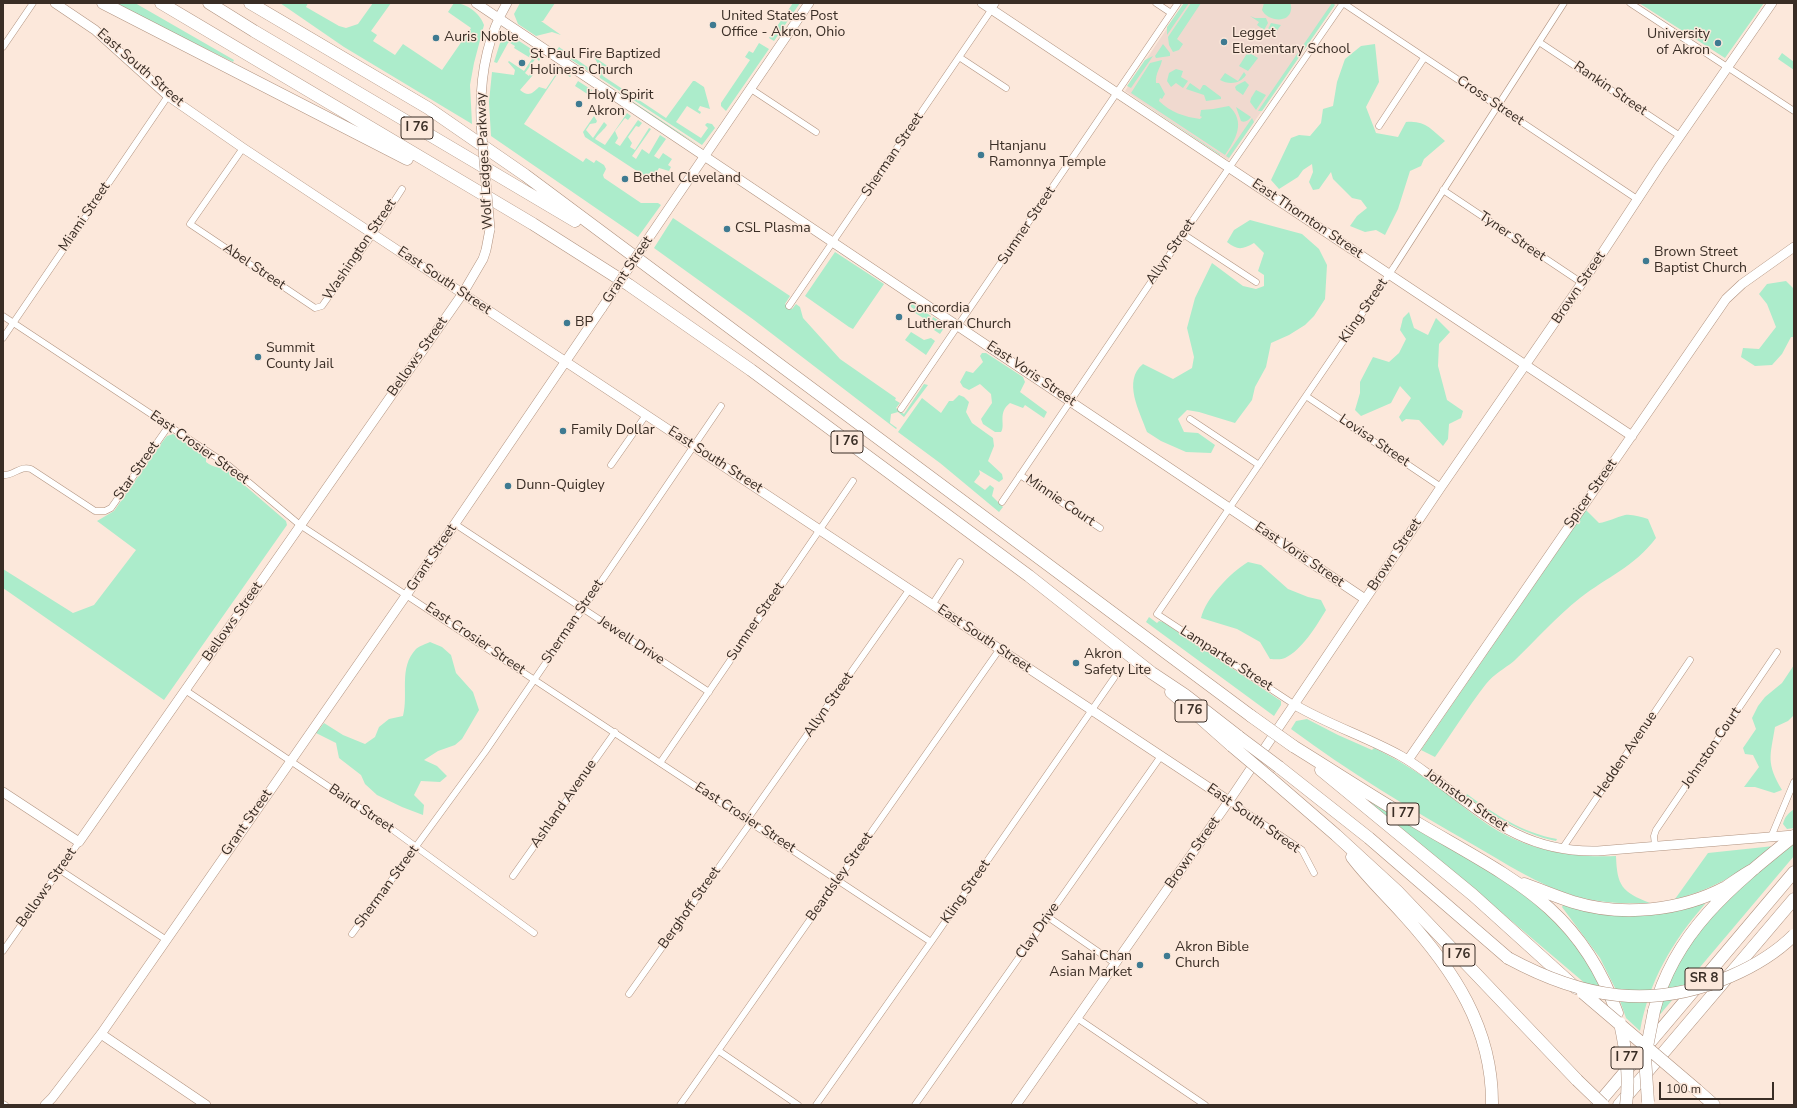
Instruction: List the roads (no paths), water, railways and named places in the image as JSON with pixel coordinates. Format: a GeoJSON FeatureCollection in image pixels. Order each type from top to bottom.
{"type":"FeatureCollection","features":[{"type":"Feature","properties":{"kind":"highway"},"geometry":{"type":"LineString","coordinates":[[103,3],[262,83],[533,224]]}},
{"type":"Feature","properties":{"kind":"highway","name":"I 76"},"geometry":{"type":"LineString","coordinates":[[161,3],[533,224],[629,285],[751,370],[1029,576],[1152,673],[1185,695],[1235,741],[1270,778],[1336,835],[1397,891],[1577,1080],[1603,1105]]}},
{"type":"Feature","properties":{"kind":"highway","name":"I 76"},"geometry":{"type":"LineString","coordinates":[[209,3],[260,35],[626,252],[1293,746],[1348,794],[1473,895],[1583,993],[1714,1105]]}},
{"type":"Feature","properties":{"kind":"highway"},"geometry":{"type":"LineString","coordinates":[[250,3],[457,127],[525,175],[626,252]]}},
{"type":"Feature","properties":{"kind":"highway"},"geometry":{"type":"LineString","coordinates":[[265,3],[347,60]]}},
{"type":"Feature","properties":{"kind":"highway"},"geometry":{"type":"LineString","coordinates":[[1235,741],[1279,767],[1369,838],[1508,958],[1555,980],[1593,992],[1624,997],[1646,998],[1688,991],[1721,981],[1758,963],[1794,935]]}},
{"type":"Feature","properties":{"kind":"highway","name":"I 77"},"geometry":{"type":"LineString","coordinates":[[1293,746],[1405,816],[1514,880],[1551,909],[1577,936],[1587,950],[1604,980],[1617,1013],[1626,1056],[1628,1077],[1626,1105]]}},
{"type":"Feature","properties":{"kind":"highway"},"geometry":{"type":"LineString","coordinates":[[1336,835],[1362,870],[1404,915],[1462,991],[1484,1044],[1492,1081],[1492,1105]]}},
{"type":"Feature","properties":{"kind":"highway"},"geometry":{"type":"LineString","coordinates":[[1649,1104],[1645,1057],[1654,1011],[1671,963],[1686,939],[1712,908],[1754,869],[1794,836]]}},
{"type":"Feature","properties":{"kind":"highway","name":"I 77"},"geometry":{"type":"LineString","coordinates":[[1514,880],[1574,902],[1610,909],[1644,910],[1695,899],[1726,886],[1754,869]]}},
{"type":"Feature","properties":{"kind":"highway","name":"SR 8"},"geometry":{"type":"LineString","coordinates":[[1597,1105],[1794,872]]}},
{"type":"Feature","properties":{"kind":"highway","name":"SR 8"},"geometry":{"type":"LineString","coordinates":[[1619,1105],[1794,899]]}},
{"type":"Feature","properties":{"kind":"main road","name":"East Voris Street"},"geometry":{"type":"LineString","coordinates":[[476,3],[1365,599]]}},
{"type":"Feature","properties":{"kind":"main road","name":"Wolf Ledges Parkway"},"geometry":{"type":"LineString","coordinates":[[462,293],[483,259],[490,229],[480,120],[483,69],[490,40],[498,18],[508,3]]}},
{"type":"Feature","properties":{"kind":"main road","name":"Grant Street"},"geometry":{"type":"LineString","coordinates":[[45,1105],[101,1034],[165,939],[407,594],[809,3]]}},
{"type":"Feature","properties":{"kind":"main road","name":"East Thornton Street"},"geometry":{"type":"LineString","coordinates":[[982,3],[994,6],[1117,93],[1632,436]]}},
{"type":"Feature","properties":{"kind":"main road","name":"Brown Street"},"geometry":{"type":"LineString","coordinates":[[1020,1104],[1077,1018],[1295,705],[1365,599],[1772,3]]}},
{"type":"Feature","properties":{"kind":"main road","name":"East South Street"},"geometry":{"type":"LineString","coordinates":[[58,5],[95,30],[168,96],[243,148],[1229,801]]}},
{"type":"Feature","properties":{"kind":"main road","name":"Spicer Street"},"geometry":{"type":"LineString","coordinates":[[1408,760],[1732,293],[1794,247]]}},
{"type":"Feature","properties":{"kind":"main road","name":"Bellows Street"},"geometry":{"type":"LineString","coordinates":[[79,842],[462,293]]}},
{"type":"Feature","properties":{"kind":"main road","name":"Johnston Street"},"geometry":{"type":"LineString","coordinates":[[1295,705],[1328,723],[1408,760],[1494,822],[1519,836],[1562,849],[1598,851],[1774,836],[1794,836]]}},
{"type":"Feature","properties":{"kind":"main road"},"geometry":{"type":"LineString","coordinates":[[3,792],[79,842]]}},
{"type":"Feature","properties":{"kind":"main road"},"geometry":{"type":"LineString","coordinates":[[101,1034],[206,1105]]}},
{"type":"Feature","properties":{"kind":"street"},"geometry":{"type":"LineString","coordinates":[[3,47],[33,3]]}},
{"type":"Feature","properties":{"kind":"street"},"geometry":{"type":"LineString","coordinates":[[1156,3],[1171,13]]}},
{"type":"Feature","properties":{"kind":"street","name":"Sumner Street"},"geometry":{"type":"LineString","coordinates":[[901,409],[1178,3]]}},
{"type":"Feature","properties":{"kind":"street","name":"Cross Street"},"geometry":{"type":"LineString","coordinates":[[1343,3],[1637,199]]}},
{"type":"Feature","properties":{"kind":"street","name":"Allyn Street"},"geometry":{"type":"LineString","coordinates":[[1002,502],[1183,234],[1343,3]]}},
{"type":"Feature","properties":{"kind":"street","name":"Kling Street"},"geometry":{"type":"LineString","coordinates":[[1157,614],[1389,274],[1564,3]]}},
{"type":"Feature","properties":{"kind":"street"},"geometry":{"type":"LineString","coordinates":[[1630,3],[1794,111]]}},
{"type":"Feature","properties":{"kind":"street","name":"Sherman Street"},"geometry":{"type":"LineString","coordinates":[[789,306],[994,6]]}},
{"type":"Feature","properties":{"kind":"street","name":"Rankin Street"},"geometry":{"type":"LineString","coordinates":[[1539,42],[1680,136]]}},
{"type":"Feature","properties":{"kind":"street"},"geometry":{"type":"LineString","coordinates":[[959,57],[1006,88]]}},
{"type":"Feature","properties":{"kind":"street"},"geometry":{"type":"LineString","coordinates":[[1379,126],[1424,58]]}},
{"type":"Feature","properties":{"kind":"street"},"geometry":{"type":"LineString","coordinates":[[751,89],[816,132]]}},
{"type":"Feature","properties":{"kind":"street","name":"Miami Street"},"geometry":{"type":"LineString","coordinates":[[3,338],[168,96]]}},
{"type":"Feature","properties":{"kind":"street","name":"Abel Street"},"geometry":{"type":"LineString","coordinates":[[243,148],[190,224],[315,308]]}},
{"type":"Feature","properties":{"kind":"street","name":"Washington Street"},"geometry":{"type":"LineString","coordinates":[[315,308],[322,306],[373,234],[402,189]]}},
{"type":"Feature","properties":{"kind":"street","name":"Tyner Street"},"geometry":{"type":"LineString","coordinates":[[1443,190],[1582,283]]}},
{"type":"Feature","properties":{"kind":"street"},"geometry":{"type":"LineString","coordinates":[[1183,234],[1256,282]]}},
{"type":"Feature","properties":{"kind":"street","name":"East Crosier Street"},"geometry":{"type":"LineString","coordinates":[[3,316],[168,427],[228,465],[300,525],[407,594],[932,942]]}},
{"type":"Feature","properties":{"kind":"street","name":"Lovisa Street"},"geometry":{"type":"LineString","coordinates":[[1306,396],[1442,487]]}},
{"type":"Feature","properties":{"kind":"street","name":"Sherman Street"},"geometry":{"type":"LineString","coordinates":[[352,934],[485,752],[721,406]]}},
{"type":"Feature","properties":{"kind":"street"},"geometry":{"type":"LineString","coordinates":[[611,465],[646,415]]}},
{"type":"Feature","properties":{"kind":"street"},"geometry":{"type":"LineString","coordinates":[[1190,419],[1259,464]]}},
{"type":"Feature","properties":{"kind":"street","name":"Star Street"},"geometry":{"type":"LineString","coordinates":[[3,475],[11,474],[22,468],[31,469],[95,511],[102,511],[111,508],[168,427]]}},
{"type":"Feature","properties":{"kind":"street","name":"Minnie Court"},"geometry":{"type":"LineString","coordinates":[[1020,475],[1100,528]]}},
{"type":"Feature","properties":{"kind":"street","name":"Sumner Street"},"geometry":{"type":"LineString","coordinates":[[660,763],[853,481]]}},
{"type":"Feature","properties":{"kind":"street","name":"Jewell Drive"},"geometry":{"type":"LineString","coordinates":[[455,524],[709,692]]}},
{"type":"Feature","properties":{"kind":"street"},"geometry":{"type":"LineString","coordinates":[[932,605],[960,562]]}},
{"type":"Feature","properties":{"kind":"street","name":"Allyn Street"},"geometry":{"type":"LineString","coordinates":[[749,821],[910,590]]}},
{"type":"Feature","properties":{"kind":"street","name":"Lamparter Street"},"geometry":{"type":"LineString","coordinates":[[1157,614],[1295,705]]}},
{"type":"Feature","properties":{"kind":"street","name":"Beardsley Street"},"geometry":{"type":"LineString","coordinates":[[680,1105],[999,650]]}},
{"type":"Feature","properties":{"kind":"street","name":"Johnston Court"},"geometry":{"type":"LineString","coordinates":[[1656,846],[1654,836],[1656,830],[1777,652]]}},
{"type":"Feature","properties":{"kind":"street","name":"Hedden Avenue"},"geometry":{"type":"LineString","coordinates":[[1562,849],[1690,660]]}},
{"type":"Feature","properties":{"kind":"street","name":"Kling Street"},"geometry":{"type":"LineString","coordinates":[[816,1105],[932,942],[1114,678]]}},
{"type":"Feature","properties":{"kind":"street","name":"Baird Street"},"geometry":{"type":"LineString","coordinates":[[185,690],[393,830],[534,933]]}},
{"type":"Feature","properties":{"kind":"street","name":"Ashland Avenue"},"geometry":{"type":"LineString","coordinates":[[513,876],[614,732]]}},
{"type":"Feature","properties":{"kind":"street","name":"Clay Drive"},"geometry":{"type":"LineString","coordinates":[[915,1105],[1161,756]]}},
{"type":"Feature","properties":{"kind":"street"},"geometry":{"type":"LineString","coordinates":[[1774,836],[1794,782]]}},
{"type":"Feature","properties":{"kind":"street","name":"East South Street"},"geometry":{"type":"LineString","coordinates":[[1229,801],[1302,850],[1314,873]]}},
{"type":"Feature","properties":{"kind":"street","name":"Berghoff Street"},"geometry":{"type":"LineString","coordinates":[[629,994],[749,821]]}},
{"type":"Feature","properties":{"kind":"street","name":"Bellows Street"},"geometry":{"type":"LineString","coordinates":[[3,952],[79,842]]}},
{"type":"Feature","properties":{"kind":"street"},"geometry":{"type":"LineString","coordinates":[[60,870],[165,939]]}},
{"type":"Feature","properties":{"kind":"street"},"geometry":{"type":"LineString","coordinates":[[1048,917],[1116,964]]}},
{"type":"Feature","properties":{"kind":"street"},"geometry":{"type":"LineString","coordinates":[[1077,1018],[1205,1105]]}},
{"type":"Feature","properties":{"kind":"street"},"geometry":{"type":"LineString","coordinates":[[719,1051],[798,1105]]}},
{"type":"Feature","properties":{"kind":"place","name":"United States Post Office - Akron, Ohio"},"geometry":{"type":"Point","coordinates":[713,25]}},
{"type":"Feature","properties":{"kind":"place","name":"Auris Noble"},"geometry":{"type":"Point","coordinates":[436,38]}},
{"type":"Feature","properties":{"kind":"place","name":"Legget Elementary School"},"geometry":{"type":"Point","coordinates":[1224,42]}},
{"type":"Feature","properties":{"kind":"place","name":"University of Akron"},"geometry":{"type":"Point","coordinates":[1718,43]}},
{"type":"Feature","properties":{"kind":"place","name":"St Paul Fire Baptized Holiness Church"},"geometry":{"type":"Point","coordinates":[522,63]}},
{"type":"Feature","properties":{"kind":"place","name":"Holy Spirit Akron"},"geometry":{"type":"Point","coordinates":[579,104]}},
{"type":"Feature","properties":{"kind":"place","name":"Htanjanu Ramonnya Temple"},"geometry":{"type":"Point","coordinates":[981,155]}},
{"type":"Feature","properties":{"kind":"place","name":"Bethel Cleveland"},"geometry":{"type":"Point","coordinates":[625,179]}},
{"type":"Feature","properties":{"kind":"place","name":"CSL Plasma"},"geometry":{"type":"Point","coordinates":[727,229]}},
{"type":"Feature","properties":{"kind":"place","name":"Brown Street Baptist Church"},"geometry":{"type":"Point","coordinates":[1646,261]}},
{"type":"Feature","properties":{"kind":"place","name":"Concordia Lutheran Church"},"geometry":{"type":"Point","coordinates":[899,317]}},
{"type":"Feature","properties":{"kind":"place","name":"BP"},"geometry":{"type":"Point","coordinates":[567,323]}},
{"type":"Feature","properties":{"kind":"place","name":"Summit County Jail"},"geometry":{"type":"Point","coordinates":[258,357]}},
{"type":"Feature","properties":{"kind":"place","name":"Family Dollar"},"geometry":{"type":"Point","coordinates":[563,431]}},
{"type":"Feature","properties":{"kind":"place","name":"Dunn-Quigley"},"geometry":{"type":"Point","coordinates":[508,486]}},
{"type":"Feature","properties":{"kind":"place","name":"Akron Safety Lite"},"geometry":{"type":"Point","coordinates":[1076,663]}},
{"type":"Feature","properties":{"kind":"place","name":"Akron Bible Church"},"geometry":{"type":"Point","coordinates":[1167,956]}},
{"type":"Feature","properties":{"kind":"place","name":"Sahai Chan Asian Market"},"geometry":{"type":"Point","coordinates":[1140,965]}}]}
